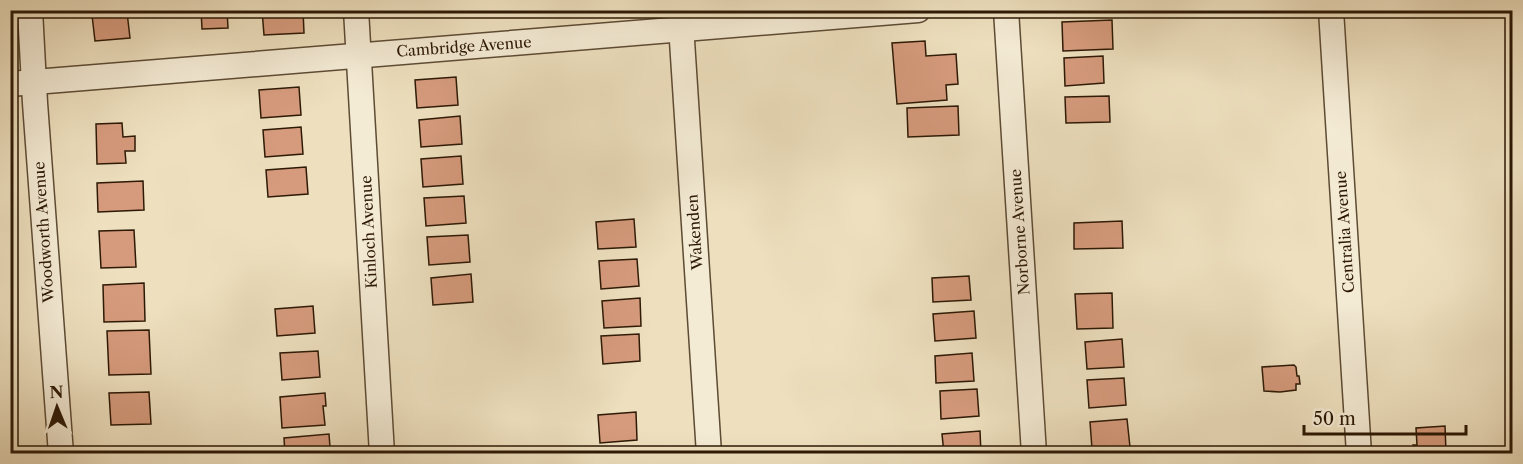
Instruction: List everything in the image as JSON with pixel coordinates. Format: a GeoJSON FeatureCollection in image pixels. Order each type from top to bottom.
{"type":"FeatureCollection","features":[{"type":"Feature","properties":{"kind":"street","name":"Woodworth Avenue"},"geometry":{"type":"LineString","coordinates":[[30,10],[61,453]]}},
{"type":"Feature","properties":{"kind":"street","name":"Kinloch Avenue"},"geometry":{"type":"LineString","coordinates":[[356,10],[382,453]]}},
{"type":"Feature","properties":{"kind":"street","name":"Cambridge Avenue"},"geometry":{"type":"LineString","coordinates":[[10,84],[359,56],[681,21],[918,10]]}},
{"type":"Feature","properties":{"kind":"street","name":"Norborne Avenue"},"geometry":{"type":"LineString","coordinates":[[1006,10],[1034,453]]}},
{"type":"Feature","properties":{"kind":"street","name":"Centralia Avenue"},"geometry":{"type":"LineString","coordinates":[[1331,10],[1359,453]]}},
{"type":"Feature","properties":{"kind":"street","name":"Wakenden"},"geometry":{"type":"LineString","coordinates":[[681,21],[709,453]]}},
{"type":"Feature","properties":{"kind":"building"},"geometry":{"type":"Polygon","coordinates":[[[201,10],[227,10],[228,28],[202,29],[201,10]]]}},
{"type":"Feature","properties":{"kind":"building"},"geometry":{"type":"Polygon","coordinates":[[[262,10],[303,10],[304,33],[264,35],[262,10]]]}},
{"type":"Feature","properties":{"kind":"building"},"geometry":{"type":"Polygon","coordinates":[[[419,10],[460,10],[460,14],[420,17],[419,10]]]}},
{"type":"Feature","properties":{"kind":"building"},"geometry":{"type":"Polygon","coordinates":[[[127,12],[130,38],[95,41],[92,15],[127,12]]]}},
{"type":"Feature","properties":{"kind":"building"},"geometry":{"type":"Polygon","coordinates":[[[1112,20],[1113,49],[1063,51],[1062,22],[1112,20]]]}},
{"type":"Feature","properties":{"kind":"building"},"geometry":{"type":"Polygon","coordinates":[[[925,41],[926,56],[956,54],[958,84],[946,85],[947,100],[897,104],[892,43],[925,41]]]}},
{"type":"Feature","properties":{"kind":"building"},"geometry":{"type":"Polygon","coordinates":[[[1103,56],[1104,83],[1065,86],[1064,58],[1103,56]]]}},
{"type":"Feature","properties":{"kind":"building"},"geometry":{"type":"Polygon","coordinates":[[[456,77],[458,105],[417,108],[415,80],[456,77]]]}},
{"type":"Feature","properties":{"kind":"building"},"geometry":{"type":"Polygon","coordinates":[[[299,87],[301,115],[261,118],[259,90],[299,87]]]}},
{"type":"Feature","properties":{"kind":"building"},"geometry":{"type":"Polygon","coordinates":[[[1109,96],[1110,122],[1066,123],[1065,97],[1109,96]]]}},
{"type":"Feature","properties":{"kind":"building"},"geometry":{"type":"Polygon","coordinates":[[[958,106],[959,135],[908,137],[907,108],[958,106]]]}},
{"type":"Feature","properties":{"kind":"building"},"geometry":{"type":"Polygon","coordinates":[[[460,116],[462,144],[421,147],[419,120],[460,116]]]}},
{"type":"Feature","properties":{"kind":"building"},"geometry":{"type":"Polygon","coordinates":[[[122,123],[123,137],[135,136],[135,151],[125,151],[126,163],[97,164],[96,124],[122,123]]]}},
{"type":"Feature","properties":{"kind":"building"},"geometry":{"type":"Polygon","coordinates":[[[301,127],[303,154],[265,157],[263,130],[301,127]]]}},
{"type":"Feature","properties":{"kind":"building"},"geometry":{"type":"Polygon","coordinates":[[[461,156],[463,184],[423,187],[421,159],[461,156]]]}},
{"type":"Feature","properties":{"kind":"building"},"geometry":{"type":"Polygon","coordinates":[[[306,167],[308,194],[268,197],[266,170],[306,167]]]}},
{"type":"Feature","properties":{"kind":"building"},"geometry":{"type":"Polygon","coordinates":[[[143,181],[144,210],[98,212],[97,183],[143,181]]]}},
{"type":"Feature","properties":{"kind":"building"},"geometry":{"type":"Polygon","coordinates":[[[464,196],[466,223],[426,226],[424,198],[464,196]]]}},
{"type":"Feature","properties":{"kind":"building"},"geometry":{"type":"Polygon","coordinates":[[[634,219],[636,247],[598,249],[596,222],[634,219]]]}},
{"type":"Feature","properties":{"kind":"building"},"geometry":{"type":"Polygon","coordinates":[[[1122,221],[1123,248],[1074,249],[1074,223],[1122,221]]]}},
{"type":"Feature","properties":{"kind":"building"},"geometry":{"type":"Polygon","coordinates":[[[134,230],[136,267],[101,268],[99,231],[134,230]]]}},
{"type":"Feature","properties":{"kind":"building"},"geometry":{"type":"Polygon","coordinates":[[[468,235],[470,262],[429,265],[427,237],[468,235]]]}},
{"type":"Feature","properties":{"kind":"building"},"geometry":{"type":"Polygon","coordinates":[[[637,259],[639,286],[601,289],[599,261],[637,259]]]}},
{"type":"Feature","properties":{"kind":"building"},"geometry":{"type":"Polygon","coordinates":[[[471,274],[473,302],[433,305],[431,278],[471,274]]]}},
{"type":"Feature","properties":{"kind":"building"},"geometry":{"type":"Polygon","coordinates":[[[969,276],[971,300],[933,302],[932,278],[969,276]]]}},
{"type":"Feature","properties":{"kind":"building"},"geometry":{"type":"Polygon","coordinates":[[[144,283],[145,321],[104,322],[103,285],[144,283]]]}},
{"type":"Feature","properties":{"kind":"building"},"geometry":{"type":"Polygon","coordinates":[[[1112,293],[1113,328],[1077,329],[1075,294],[1112,293]]]}},
{"type":"Feature","properties":{"kind":"building"},"geometry":{"type":"Polygon","coordinates":[[[640,298],[641,326],[604,328],[602,301],[640,298]]]}},
{"type":"Feature","properties":{"kind":"building"},"geometry":{"type":"Polygon","coordinates":[[[313,306],[315,333],[277,336],[275,309],[313,306]]]}},
{"type":"Feature","properties":{"kind":"building"},"geometry":{"type":"Polygon","coordinates":[[[974,311],[976,338],[935,341],[933,314],[974,311]]]}},
{"type":"Feature","properties":{"kind":"building"},"geometry":{"type":"Polygon","coordinates":[[[149,330],[151,374],[109,375],[107,331],[149,330]]]}},
{"type":"Feature","properties":{"kind":"building"},"geometry":{"type":"Polygon","coordinates":[[[639,334],[640,361],[603,364],[601,336],[639,334]]]}},
{"type":"Feature","properties":{"kind":"building"},"geometry":{"type":"Polygon","coordinates":[[[1122,339],[1124,367],[1087,369],[1085,342],[1122,339]]]}},
{"type":"Feature","properties":{"kind":"building"},"geometry":{"type":"Polygon","coordinates":[[[318,351],[320,377],[282,380],[280,353],[318,351]]]}},
{"type":"Feature","properties":{"kind":"building"},"geometry":{"type":"Polygon","coordinates":[[[972,353],[974,381],[936,383],[935,356],[972,353]]]}},
{"type":"Feature","properties":{"kind":"building"},"geometry":{"type":"Polygon","coordinates":[[[1294,365],[1300,384],[1296,384],[1296,390],[1264,391],[1262,367],[1294,365]]]}},
{"type":"Feature","properties":{"kind":"building"},"geometry":{"type":"Polygon","coordinates":[[[1124,378],[1126,405],[1089,408],[1087,380],[1124,378]]]}},
{"type":"Feature","properties":{"kind":"building"},"geometry":{"type":"Polygon","coordinates":[[[977,389],[979,416],[941,419],[940,391],[977,389]]]}},
{"type":"Feature","properties":{"kind":"building"},"geometry":{"type":"Polygon","coordinates":[[[149,392],[151,424],[111,425],[109,393],[149,392]]]}},
{"type":"Feature","properties":{"kind":"building"},"geometry":{"type":"Polygon","coordinates":[[[325,393],[326,406],[323,406],[325,425],[282,428],[280,397],[325,393]]]}},
{"type":"Feature","properties":{"kind":"building"},"geometry":{"type":"Polygon","coordinates":[[[636,412],[637,440],[600,443],[598,415],[636,412]]]}},
{"type":"Feature","properties":{"kind":"building"},"geometry":{"type":"Polygon","coordinates":[[[1127,419],[1130,447],[1092,449],[1090,422],[1127,419]]]}},
{"type":"Feature","properties":{"kind":"building"},"geometry":{"type":"Polygon","coordinates":[[[1445,426],[1446,452],[1414,454],[1413,445],[1417,445],[1416,428],[1445,426]]]}},
{"type":"Feature","properties":{"kind":"building"},"geometry":{"type":"Polygon","coordinates":[[[980,431],[981,454],[944,454],[942,434],[980,431]]]}},
{"type":"Feature","properties":{"kind":"building"},"geometry":{"type":"Polygon","coordinates":[[[329,434],[330,447],[327,447],[327,454],[285,454],[284,438],[329,434]]]}}]}
